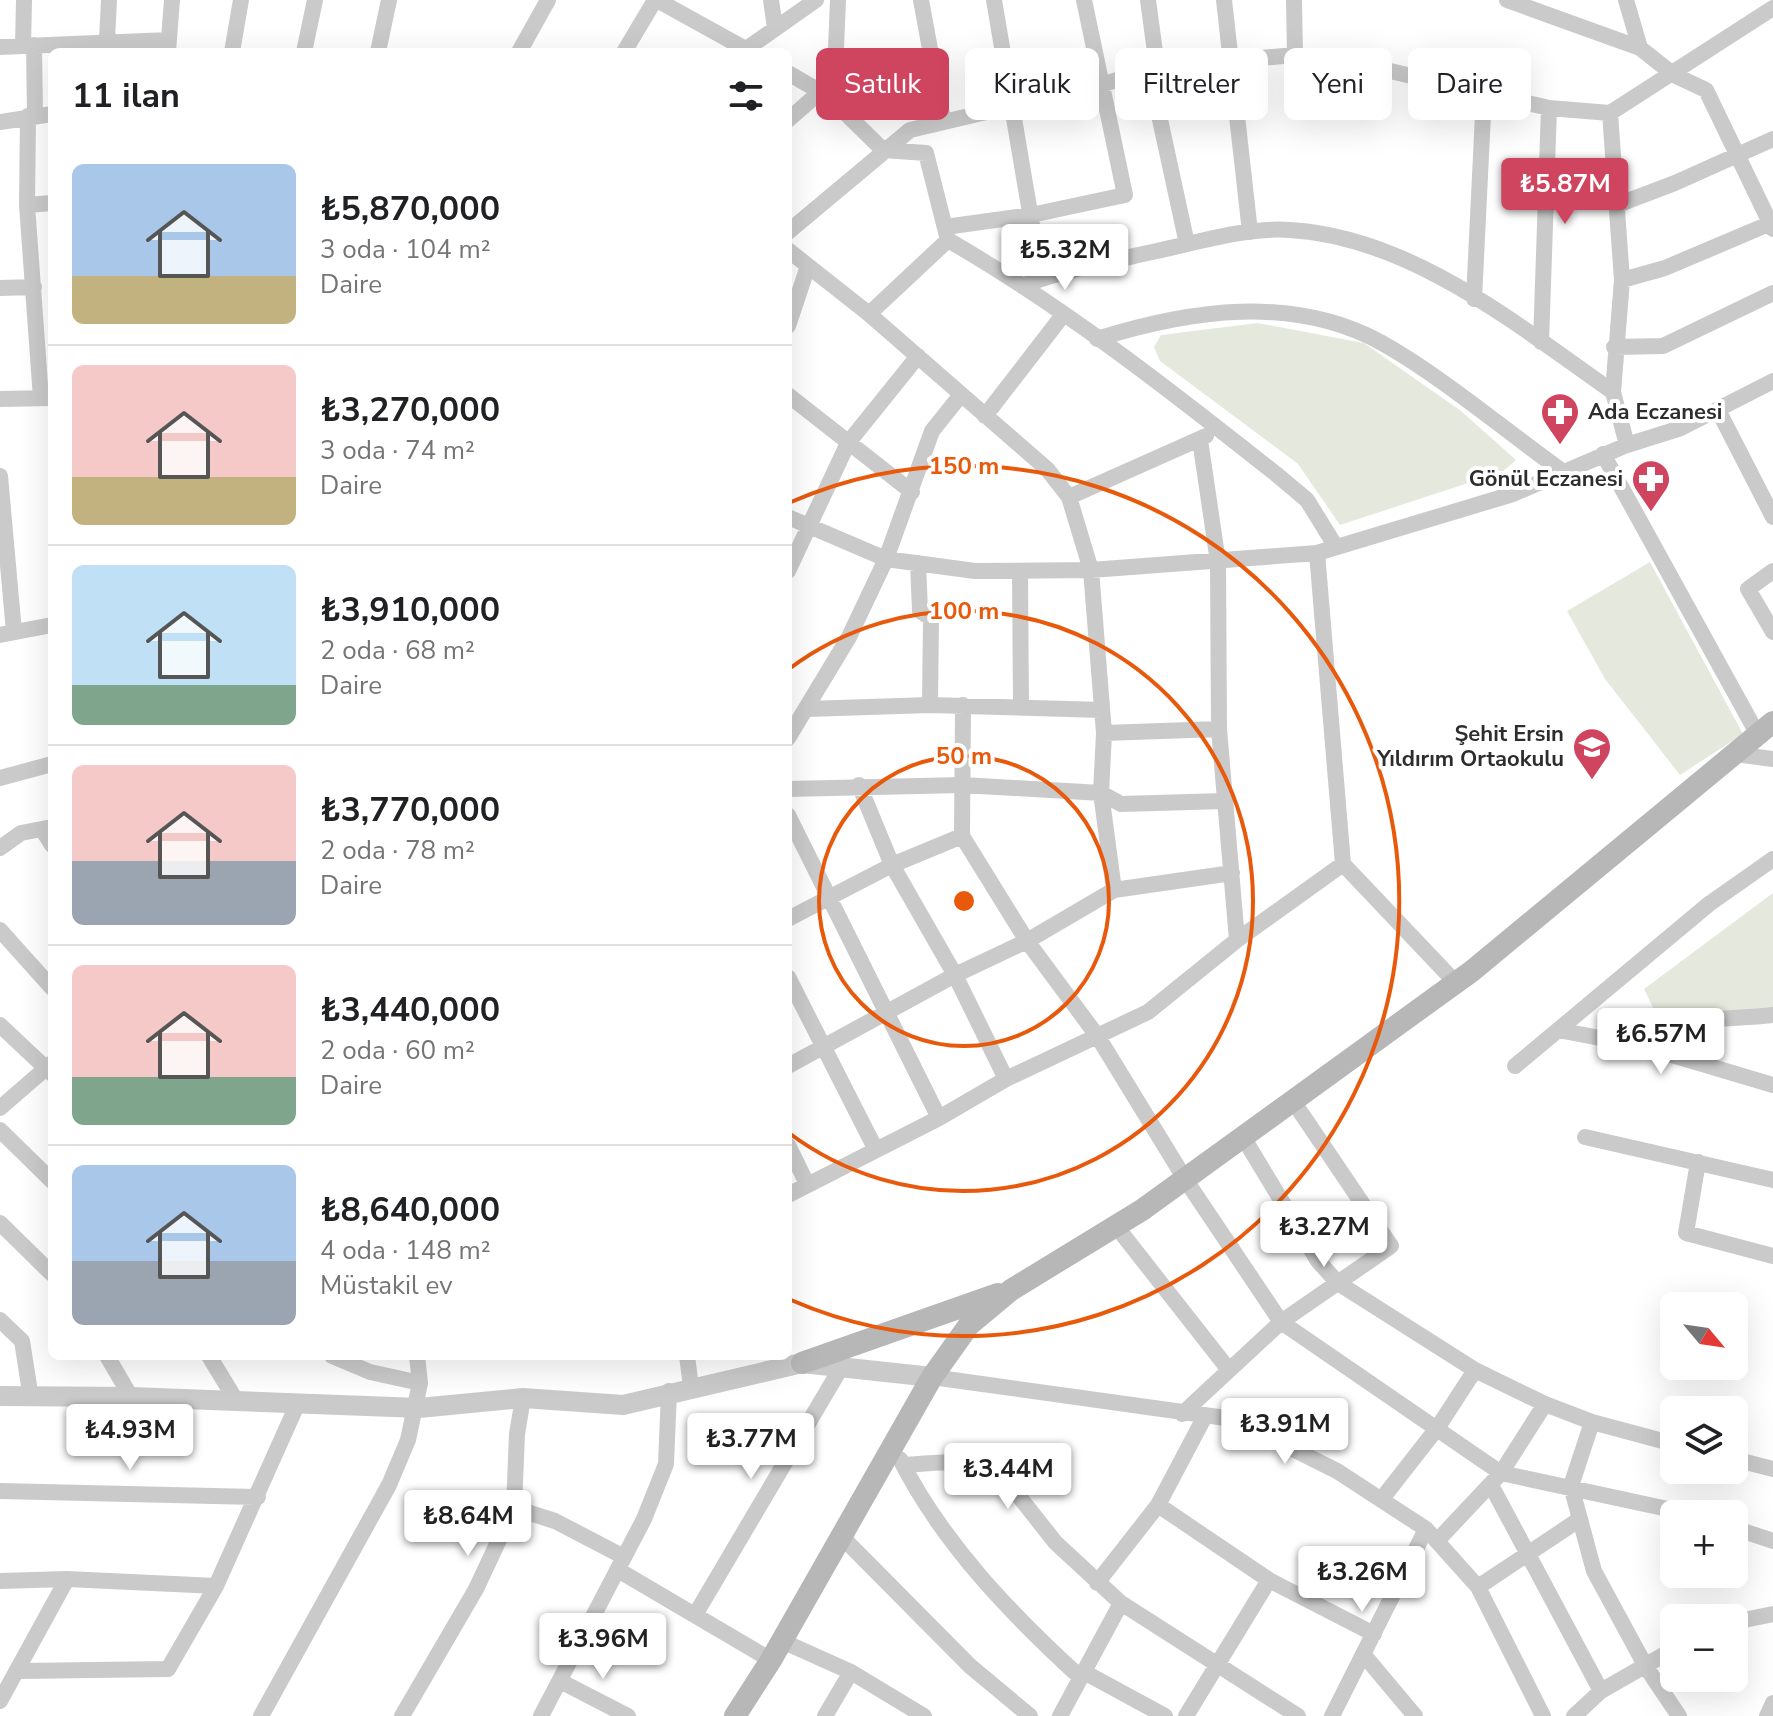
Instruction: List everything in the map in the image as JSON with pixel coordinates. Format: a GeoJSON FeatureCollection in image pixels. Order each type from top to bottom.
{"type":"FeatureCollection","features":[{"type":"Feature","properties":{"kind":"main road"},"geometry":{"type":"LineString","coordinates":[[735,1716],[932,1377],[969,1325],[1011,1290],[1116,1226],[1185,1179],[1456,983],[1766,728]]}},
{"type":"Feature","properties":{"kind":"main road"},"geometry":{"type":"LineString","coordinates":[[802,1363],[1011,1290]]}},
{"type":"Feature","properties":{"kind":"street"},"geometry":{"type":"LineString","coordinates":[[0,399],[46,398],[27,205],[38,115],[24,0]]}},
{"type":"Feature","properties":{"kind":"street"},"geometry":{"type":"LineString","coordinates":[[107,40],[109,0]]}},
{"type":"Feature","properties":{"kind":"street"},"geometry":{"type":"LineString","coordinates":[[0,47],[107,40],[168,46],[172,0]]}},
{"type":"Feature","properties":{"kind":"street"},"geometry":{"type":"LineString","coordinates":[[233,48],[241,0]]}},
{"type":"Feature","properties":{"kind":"street"},"geometry":{"type":"LineString","coordinates":[[305,48],[315,0]]}},
{"type":"Feature","properties":{"kind":"street"},"geometry":{"type":"LineString","coordinates":[[379,48],[389,0]]}},
{"type":"Feature","properties":{"kind":"street"},"geometry":{"type":"LineString","coordinates":[[626,48],[656,0],[741,48]]}},
{"type":"Feature","properties":{"kind":"street"},"geometry":{"type":"LineString","coordinates":[[771,0],[775,28]]}},
{"type":"Feature","properties":{"kind":"street"},"geometry":{"type":"LineString","coordinates":[[750,48],[816,0]]}},
{"type":"Feature","properties":{"kind":"street"},"geometry":{"type":"LineString","coordinates":[[836,48],[838,0]]}},
{"type":"Feature","properties":{"kind":"street"},"geometry":{"type":"LineString","coordinates":[[921,0],[930,48]]}},
{"type":"Feature","properties":{"kind":"street"},"geometry":{"type":"LineString","coordinates":[[994,0],[1003,48]]}},
{"type":"Feature","properties":{"kind":"street"},"geometry":{"type":"LineString","coordinates":[[869,314],[946,233],[1125,195],[1084,0]]}},
{"type":"Feature","properties":{"kind":"street"},"geometry":{"type":"LineString","coordinates":[[1148,0],[1152,48]]}},
{"type":"Feature","properties":{"kind":"street"},"geometry":{"type":"LineString","coordinates":[[1224,0],[1227,48]]}},
{"type":"Feature","properties":{"kind":"street"},"geometry":{"type":"LineString","coordinates":[[1294,0],[1295,48]]}},
{"type":"Feature","properties":{"kind":"street"},"geometry":{"type":"LineString","coordinates":[[1507,0],[1640,48],[1674,75],[1706,90],[1740,154],[1772,226],[1665,268],[1622,280]]}},
{"type":"Feature","properties":{"kind":"street"},"geometry":{"type":"LineString","coordinates":[[1626,0],[1640,48]]}},
{"type":"Feature","properties":{"kind":"street"},"geometry":{"type":"LineString","coordinates":[[521,48],[545,1]]}},
{"type":"Feature","properties":{"kind":"street"},"geometry":{"type":"LineString","coordinates":[[1531,104],[1610,113],[1674,75],[1773,8]]}},
{"type":"Feature","properties":{"kind":"street"},"geometry":{"type":"LineString","coordinates":[[792,75],[816,89]]}},
{"type":"Feature","properties":{"kind":"street"},"geometry":{"type":"LineString","coordinates":[[1101,85],[1115,80]]}},
{"type":"Feature","properties":{"kind":"street"},"geometry":{"type":"LineString","coordinates":[[792,117],[816,100]]}},
{"type":"Feature","properties":{"kind":"street"},"geometry":{"type":"LineString","coordinates":[[1541,342],[1549,108]]}},
{"type":"Feature","properties":{"kind":"street"},"geometry":{"type":"LineString","coordinates":[[1610,113],[1622,280],[1614,347],[1613,392],[1627,445]]}},
{"type":"Feature","properties":{"kind":"street"},"geometry":{"type":"LineString","coordinates":[[0,122],[38,115]]}},
{"type":"Feature","properties":{"kind":"street"},"geometry":{"type":"LineString","coordinates":[[851,120],[883,150],[926,153],[946,233],[1218,428],[1307,500],[1336,547]]}},
{"type":"Feature","properties":{"kind":"street"},"geometry":{"type":"LineString","coordinates":[[792,229],[910,130],[943,120]]}},
{"type":"Feature","properties":{"kind":"street"},"geometry":{"type":"LineString","coordinates":[[1016,120],[1041,278]]}},
{"type":"Feature","properties":{"kind":"street"},"geometry":{"type":"LineString","coordinates":[[1163,120],[1187,244]]}},
{"type":"Feature","properties":{"kind":"street"},"geometry":{"type":"LineString","coordinates":[[1236,120],[1250,232]]}},
{"type":"Feature","properties":{"kind":"street"},"geometry":{"type":"LineString","coordinates":[[1474,299],[1483,120]]}},
{"type":"Feature","properties":{"kind":"street"},"geometry":{"type":"LineString","coordinates":[[1617,205],[1773,139]]}},
{"type":"Feature","properties":{"kind":"street"},"geometry":{"type":"LineString","coordinates":[[27,205],[48,203]]}},
{"type":"Feature","properties":{"kind":"street"},"geometry":{"type":"LineString","coordinates":[[1022,286],[1041,278],[1250,232],[1289,230],[1345,239],[1393,254],[1474,299],[1613,392]]}},
{"type":"Feature","properties":{"kind":"street"},"geometry":{"type":"LineString","coordinates":[[792,253],[869,314],[1047,469],[1069,497],[1091,570],[1104,733],[1101,793],[1114,890]]}},
{"type":"Feature","properties":{"kind":"street"},"geometry":{"type":"LineString","coordinates":[[792,314],[808,266]]}},
{"type":"Feature","properties":{"kind":"street"},"geometry":{"type":"LineString","coordinates":[[0,288],[34,287]]}},
{"type":"Feature","properties":{"kind":"street"},"geometry":{"type":"LineString","coordinates":[[1614,347],[1663,346],[1773,293]]}},
{"type":"Feature","properties":{"kind":"street"},"geometry":{"type":"LineString","coordinates":[[1097,339],[1153,321],[1221,312],[1280,311],[1328,322],[1382,343],[1562,471]]}},
{"type":"Feature","properties":{"kind":"street"},"geometry":{"type":"LineString","coordinates":[[985,416],[1063,315]]}},
{"type":"Feature","properties":{"kind":"street"},"geometry":{"type":"LineString","coordinates":[[792,561],[848,443],[918,356]]}},
{"type":"Feature","properties":{"kind":"street"},"geometry":{"type":"LineString","coordinates":[[792,519],[886,559],[975,571],[1091,570],[1317,553],[1513,494],[1603,454],[1681,428],[1772,383]]}},
{"type":"Feature","properties":{"kind":"street"},"geometry":{"type":"LineString","coordinates":[[792,732],[849,637],[886,559],[932,431],[960,396]]}},
{"type":"Feature","properties":{"kind":"street"},"geometry":{"type":"LineString","coordinates":[[792,398],[912,492]]}},
{"type":"Feature","properties":{"kind":"street"},"geometry":{"type":"LineString","coordinates":[[1718,410],[1773,517]]}},
{"type":"Feature","properties":{"kind":"street"},"geometry":{"type":"LineString","coordinates":[[1069,497],[1200,440],[1218,428]]}},
{"type":"Feature","properties":{"kind":"street"},"geometry":{"type":"LineString","coordinates":[[1200,440],[1218,562],[1219,729],[1237,940]]}},
{"type":"Feature","properties":{"kind":"street"},"geometry":{"type":"LineString","coordinates":[[1603,454],[1766,728]]}},
{"type":"Feature","properties":{"kind":"street"},"geometry":{"type":"LineString","coordinates":[[0,476],[7,634],[48,626]]}},
{"type":"Feature","properties":{"kind":"street"},"geometry":{"type":"LineString","coordinates":[[1317,553],[1343,864],[1456,983]]}},
{"type":"Feature","properties":{"kind":"street"},"geometry":{"type":"LineString","coordinates":[[918,563],[920,611],[931,618],[930,705]]}},
{"type":"Feature","properties":{"kind":"street"},"geometry":{"type":"LineString","coordinates":[[1020,571],[1021,706]]}},
{"type":"Feature","properties":{"kind":"street"},"geometry":{"type":"LineString","coordinates":[[1773,571],[1748,589],[1773,632]]}},
{"type":"Feature","properties":{"kind":"street"},"geometry":{"type":"LineString","coordinates":[[807,709],[963,705],[1102,710]]}},
{"type":"Feature","properties":{"kind":"street"},"geometry":{"type":"LineString","coordinates":[[963,705],[962,836],[1027,941],[1098,1037],[1185,1179],[1281,1322],[1362,1380],[1438,1427],[1496,1479],[1528,1555],[1601,1691]]}},
{"type":"Feature","properties":{"kind":"street"},"geometry":{"type":"LineString","coordinates":[[1104,733],[1219,729]]}},
{"type":"Feature","properties":{"kind":"street"},"geometry":{"type":"LineString","coordinates":[[1735,754],[1773,759]]}},
{"type":"Feature","properties":{"kind":"street"},"geometry":{"type":"LineString","coordinates":[[0,778],[48,765]]}},
{"type":"Feature","properties":{"kind":"street"},"geometry":{"type":"LineString","coordinates":[[859,785],[892,865],[955,975],[1006,1079]]}},
{"type":"Feature","properties":{"kind":"street"},"geometry":{"type":"LineString","coordinates":[[792,789],[962,785],[1101,793],[1121,804],[1224,801]]}},
{"type":"Feature","properties":{"kind":"street"},"geometry":{"type":"LineString","coordinates":[[792,824],[939,1118]]}},
{"type":"Feature","properties":{"kind":"street"},"geometry":{"type":"LineString","coordinates":[[0,848],[21,833],[47,828]]}},
{"type":"Feature","properties":{"kind":"street"},"geometry":{"type":"LineString","coordinates":[[792,917],[892,865],[962,836]]}},
{"type":"Feature","properties":{"kind":"street"},"geometry":{"type":"LineString","coordinates":[[1515,1066],[1709,904],[1773,859]]}},
{"type":"Feature","properties":{"kind":"street"},"geometry":{"type":"LineString","coordinates":[[792,1193],[939,1118],[1006,1079],[1148,1012],[1237,940],[1343,864]]}},
{"type":"Feature","properties":{"kind":"street"},"geometry":{"type":"LineString","coordinates":[[792,1064],[955,975],[1027,941],[1114,890],[1232,873]]}},
{"type":"Feature","properties":{"kind":"street"},"geometry":{"type":"LineString","coordinates":[[0,930],[48,984]]}},
{"type":"Feature","properties":{"kind":"street"},"geometry":{"type":"LineString","coordinates":[[792,985],[875,1148]]}},
{"type":"Feature","properties":{"kind":"street"},"geometry":{"type":"LineString","coordinates":[[1642,1046],[1663,1029],[1685,1021],[1773,1015]]}},
{"type":"Feature","properties":{"kind":"street"},"geometry":{"type":"LineString","coordinates":[[0,1025],[48,1067]]}},
{"type":"Feature","properties":{"kind":"street"},"geometry":{"type":"LineString","coordinates":[[1558,1030],[1642,1046],[1773,1085]]}},
{"type":"Feature","properties":{"kind":"street"},"geometry":{"type":"LineString","coordinates":[[0,1108],[48,1071]]}},
{"type":"Feature","properties":{"kind":"street"},"geometry":{"type":"LineString","coordinates":[[1182,1414],[1281,1322],[1391,1246],[1293,1101]]}},
{"type":"Feature","properties":{"kind":"street"},"geometry":{"type":"LineString","coordinates":[[0,1130],[48,1177]]}},
{"type":"Feature","properties":{"kind":"street"},"geometry":{"type":"LineString","coordinates":[[1243,1137],[1318,1261],[1338,1283],[1475,1370],[1545,1404],[1592,1422],[1660,1440]]}},
{"type":"Feature","properties":{"kind":"street"},"geometry":{"type":"LineString","coordinates":[[1585,1137],[1773,1180]]}},
{"type":"Feature","properties":{"kind":"street"},"geometry":{"type":"LineString","coordinates":[[792,1153],[807,1184]]}},
{"type":"Feature","properties":{"kind":"street"},"geometry":{"type":"LineString","coordinates":[[1698,1162],[1686,1233],[1773,1256]]}},
{"type":"Feature","properties":{"kind":"street"},"geometry":{"type":"LineString","coordinates":[[0,1223],[48,1270]]}},
{"type":"Feature","properties":{"kind":"street"},"geometry":{"type":"LineString","coordinates":[[1116,1226],[1229,1370]]}},
{"type":"Feature","properties":{"kind":"street"},"geometry":{"type":"LineString","coordinates":[[0,1320],[22,1341],[31,1398]]}},
{"type":"Feature","properties":{"kind":"street"},"geometry":{"type":"LineString","coordinates":[[109,1360],[131,1397]]}},
{"type":"Feature","properties":{"kind":"street"},"geometry":{"type":"LineString","coordinates":[[211,1360],[237,1402]]}},
{"type":"Feature","properties":{"kind":"street"},"geometry":{"type":"LineString","coordinates":[[342,1360],[370,1372],[420,1383]]}},
{"type":"Feature","properties":{"kind":"street"},"geometry":{"type":"LineString","coordinates":[[261,1716],[389,1485],[408,1440],[420,1383],[417,1360]]}},
{"type":"Feature","properties":{"kind":"street"},"geometry":{"type":"LineString","coordinates":[[688,1360],[691,1387]]}},
{"type":"Feature","properties":{"kind":"street"},"geometry":{"type":"LineString","coordinates":[[0,1396],[131,1397],[414,1407],[523,1398],[623,1405],[669,1391],[802,1363],[932,1377],[1204,1418],[1233,1419],[1280,1441],[1381,1500],[1432,1535],[1478,1587],[1543,1716]]}},
{"type":"Feature","properties":{"kind":"street"},"geometry":{"type":"LineString","coordinates":[[695,1615],[842,1366]]}},
{"type":"Feature","properties":{"kind":"street"},"geometry":{"type":"LineString","coordinates":[[1381,1500],[1438,1427],[1475,1370]]}},
{"type":"Feature","properties":{"kind":"street"},"geometry":{"type":"LineString","coordinates":[[541,1716],[621,1563],[666,1464],[669,1391]]}},
{"type":"Feature","properties":{"kind":"street"},"geometry":{"type":"LineString","coordinates":[[402,1716],[476,1589],[514,1508],[517,1434],[523,1398]]}},
{"type":"Feature","properties":{"kind":"street"},"geometry":{"type":"LineString","coordinates":[[1332,1716],[1374,1634],[1432,1535],[1496,1479],[1545,1404]]}},
{"type":"Feature","properties":{"kind":"street"},"geometry":{"type":"LineString","coordinates":[[19,1671],[168,1669],[216,1586],[297,1405]]}},
{"type":"Feature","properties":{"kind":"street"},"geometry":{"type":"LineString","coordinates":[[1097,1583],[1158,1505],[1204,1418]]}},
{"type":"Feature","properties":{"kind":"street"},"geometry":{"type":"LineString","coordinates":[[1592,1422],[1571,1486],[1594,1571],[1646,1667],[1679,1716]]}},
{"type":"Feature","properties":{"kind":"street"},"geometry":{"type":"LineString","coordinates":[[892,1444],[915,1488],[976,1572],[1020,1622],[1082,1675],[1165,1716]]}},
{"type":"Feature","properties":{"kind":"street"},"geometry":{"type":"LineString","coordinates":[[903,1465],[961,1462],[988,1465],[999,1471],[1055,1542],[1121,1603],[1215,1666],[1298,1716]]}},
{"type":"Feature","properties":{"kind":"street"},"geometry":{"type":"LineString","coordinates":[[1748,1463],[1773,1469]]}},
{"type":"Feature","properties":{"kind":"street"},"geometry":{"type":"LineString","coordinates":[[1496,1479],[1571,1486],[1660,1507]]}},
{"type":"Feature","properties":{"kind":"street"},"geometry":{"type":"LineString","coordinates":[[0,1491],[258,1497]]}},
{"type":"Feature","properties":{"kind":"street"},"geometry":{"type":"LineString","coordinates":[[1158,1505],[1269,1580],[1374,1634]]}},
{"type":"Feature","properties":{"kind":"street"},"geometry":{"type":"LineString","coordinates":[[514,1508],[555,1521],[695,1615],[776,1650],[851,1672],[924,1716]]}},
{"type":"Feature","properties":{"kind":"street"},"geometry":{"type":"LineString","coordinates":[[1478,1587],[1580,1519]]}},
{"type":"Feature","properties":{"kind":"street"},"geometry":{"type":"LineString","coordinates":[[1748,1533],[1773,1541]]}},
{"type":"Feature","properties":{"kind":"street"},"geometry":{"type":"LineString","coordinates":[[841,1536],[970,1666],[1030,1716]]}},
{"type":"Feature","properties":{"kind":"street"},"geometry":{"type":"LineString","coordinates":[[0,1581],[67,1579],[216,1586]]}},
{"type":"Feature","properties":{"kind":"street"},"geometry":{"type":"LineString","coordinates":[[0,1701],[67,1579]]}},
{"type":"Feature","properties":{"kind":"street"},"geometry":{"type":"LineString","coordinates":[[1186,1716],[1269,1580]]}},
{"type":"Feature","properties":{"kind":"street"},"geometry":{"type":"LineString","coordinates":[[1060,1716],[1121,1603]]}},
{"type":"Feature","properties":{"kind":"street"},"geometry":{"type":"LineString","coordinates":[[1748,1619],[1773,1614]]}},
{"type":"Feature","properties":{"kind":"street"},"geometry":{"type":"LineString","coordinates":[[1363,1654],[1415,1716]]}},
{"type":"Feature","properties":{"kind":"street"},"geometry":{"type":"LineString","coordinates":[[1574,1716],[1601,1691],[1660,1658]]}},
{"type":"Feature","properties":{"kind":"street"},"geometry":{"type":"LineString","coordinates":[[825,1716],[851,1672]]}},
{"type":"Feature","properties":{"kind":"street"},"geometry":{"type":"LineString","coordinates":[[560,1681],[628,1716]]}},
{"type":"Feature","properties":{"kind":"street"},"geometry":{"type":"LineString","coordinates":[[1767,1716],[1773,1703]]}},
{"type":"Feature","properties":{"kind":"shaded area"},"geometry":{"type":"Polygon","coordinates":[[[1258,323],[1364,343],[1461,411],[1516,460],[1502,472],[1340,525],[1298,464],[1160,361],[1154,347],[1161,335],[1258,323]]]}},
{"type":"Feature","properties":{"kind":"shaded area"},"geometry":{"type":"Polygon","coordinates":[[[1650,562],[1743,734],[1680,775],[1605,679],[1567,611],[1650,562]]]}},
{"type":"Feature","properties":{"kind":"shaded area"},"geometry":{"type":"Polygon","coordinates":[[[1773,893],[1773,1008],[1657,1016],[1644,989],[1773,893]]]}},
{"type":"Feature","properties":{"kind":"place","name":"Ada Eczanesi"},"geometry":{"type":"Point","coordinates":[1560,446]}},
{"type":"Feature","properties":{"kind":"place","name":"Gönül Eczanesi"},"geometry":{"type":"Point","coordinates":[1651,513]}},
{"type":"Feature","properties":{"kind":"place","name":"Şehit Ersin Yıldırım Ortaokulu"},"geometry":{"type":"Point","coordinates":[1592,781]}}]}
